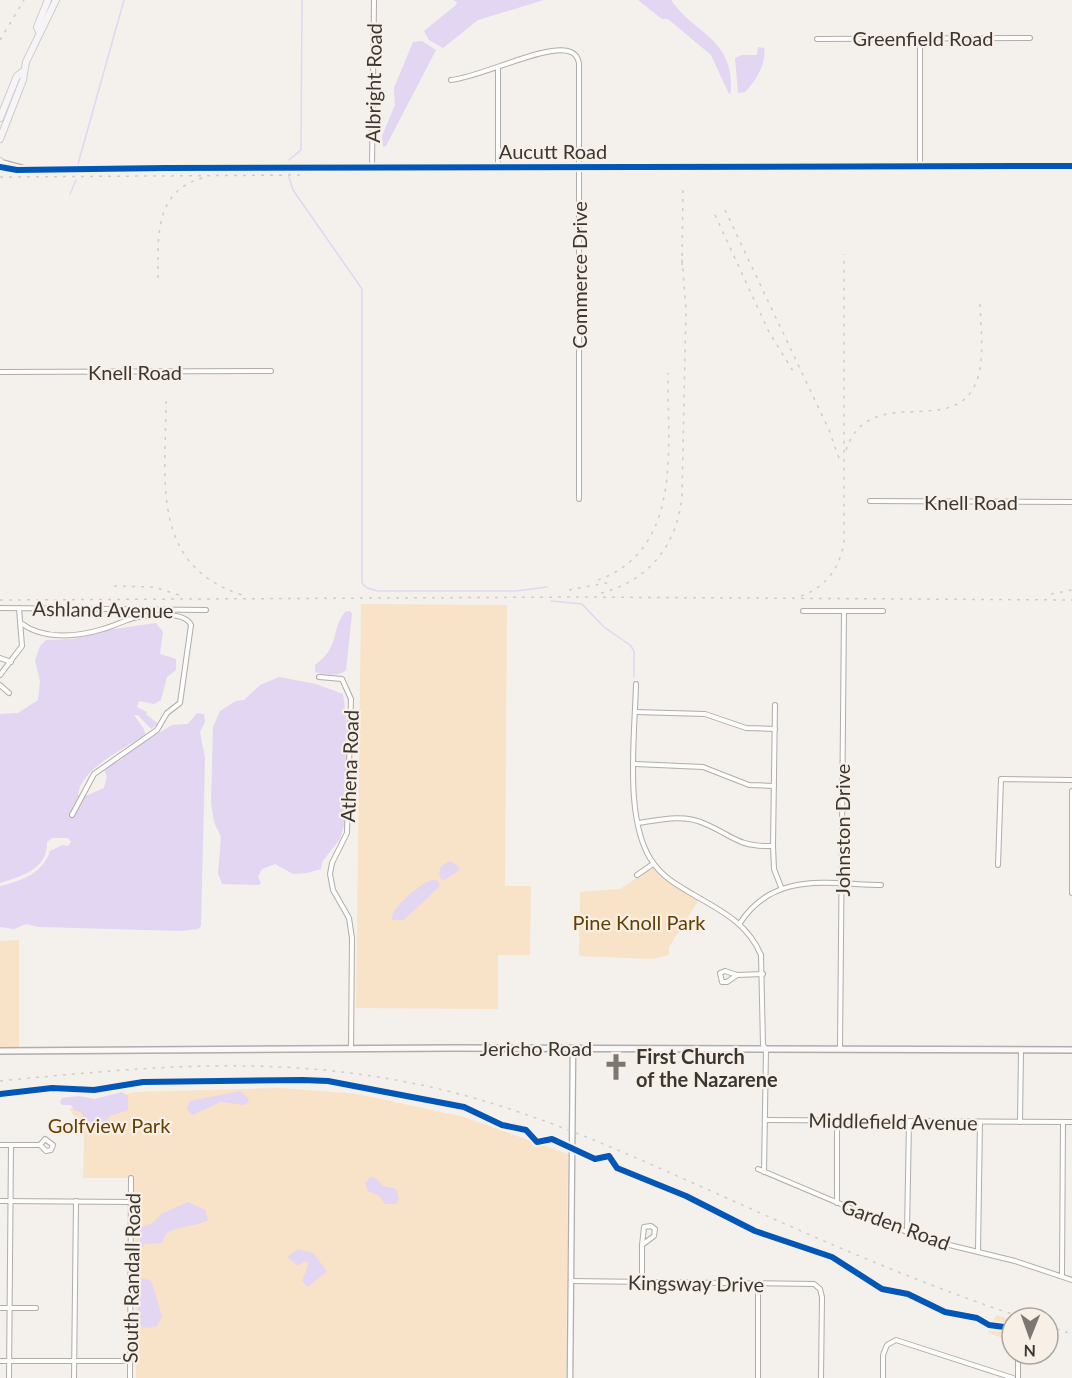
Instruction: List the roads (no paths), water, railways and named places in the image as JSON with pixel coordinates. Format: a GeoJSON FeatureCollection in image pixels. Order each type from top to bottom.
{"type":"FeatureCollection","features":[{"type":"Feature","properties":{"kind":"main road"},"geometry":{"type":"LineString","coordinates":[[39,32],[37,27],[48,0]]}},
{"type":"Feature","properties":{"kind":"main road"},"geometry":{"type":"LineString","coordinates":[[0,139],[22,80],[22,72],[56,0]]}},
{"type":"Feature","properties":{"kind":"main road"},"geometry":{"type":"LineString","coordinates":[[0,118],[17,76],[22,72]]}},
{"type":"Feature","properties":{"kind":"main road","name":"Jericho Road"},"geometry":{"type":"LineString","coordinates":[[0,1051],[573,1048],[1072,1050]]}},
{"type":"Feature","properties":{"kind":"street","name":"Albright Road"},"geometry":{"type":"LineString","coordinates":[[372,167],[374,0]]}},
{"type":"Feature","properties":{"kind":"street","name":"Greenfield Road"},"geometry":{"type":"LineString","coordinates":[[817,39],[1030,38]]}},
{"type":"Feature","properties":{"kind":"street"},"geometry":{"type":"LineString","coordinates":[[920,39],[920,167]]}},
{"type":"Feature","properties":{"kind":"street","name":"Commerce Drive"},"geometry":{"type":"LineString","coordinates":[[498,68],[545,53],[566,50],[573,53],[579,63],[579,500]]}},
{"type":"Feature","properties":{"kind":"street"},"geometry":{"type":"LineString","coordinates":[[451,80],[466,79],[498,68],[498,168]]}},
{"type":"Feature","properties":{"kind":"street"},"geometry":{"type":"LineString","coordinates":[[0,162],[26,169]]}},
{"type":"Feature","properties":{"kind":"street","name":"Aucutt Road"},"geometry":{"type":"LineString","coordinates":[[26,169],[1072,166]]}},
{"type":"Feature","properties":{"kind":"street"},"geometry":{"type":"LineString","coordinates":[[0,167],[26,169]]}},
{"type":"Feature","properties":{"kind":"street","name":"Knell Road"},"geometry":{"type":"LineString","coordinates":[[0,372],[271,371]]}},
{"type":"Feature","properties":{"kind":"street","name":"Knell Road"},"geometry":{"type":"LineString","coordinates":[[870,501],[1072,502]]}},
{"type":"Feature","properties":{"kind":"street","name":"Ashland Avenue"},"geometry":{"type":"LineString","coordinates":[[0,608],[206,610]]}},
{"type":"Feature","properties":{"kind":"street"},"geometry":{"type":"LineString","coordinates":[[0,675],[22,646],[19,608]]}},
{"type":"Feature","properties":{"kind":"street"},"geometry":{"type":"LineString","coordinates":[[803,611],[883,611]]}},
{"type":"Feature","properties":{"kind":"street","name":"Johnston Drive"},"geometry":{"type":"LineString","coordinates":[[840,1048],[844,611]]}},
{"type":"Feature","properties":{"kind":"street"},"geometry":{"type":"LineString","coordinates":[[21,622],[40,633],[60,635],[102,630],[144,616],[182,616],[188,620],[190,625],[180,703],[167,713],[157,730],[94,774],[72,814]]}},
{"type":"Feature","properties":{"kind":"street"},"geometry":{"type":"LineString","coordinates":[[0,658],[11,662]]}},
{"type":"Feature","properties":{"kind":"street","name":"Athena Road"},"geometry":{"type":"LineString","coordinates":[[319,677],[342,679],[351,699],[347,832],[332,863],[330,874],[333,891],[349,918],[352,938],[351,1049]]}},
{"type":"Feature","properties":{"kind":"street"},"geometry":{"type":"LineString","coordinates":[[636,684],[635,764],[638,823],[643,843],[654,864],[672,882],[740,923],[758,949],[763,974],[764,1045],[766,1049],[764,1172]]}},
{"type":"Feature","properties":{"kind":"street"},"geometry":{"type":"LineString","coordinates":[[0,685],[9,693]]}},
{"type":"Feature","properties":{"kind":"street"},"geometry":{"type":"LineString","coordinates":[[775,705],[773,846],[774,869],[781,887]]}},
{"type":"Feature","properties":{"kind":"street"},"geometry":{"type":"LineString","coordinates":[[635,712],[705,714],[746,728],[775,729]]}},
{"type":"Feature","properties":{"kind":"street"},"geometry":{"type":"LineString","coordinates":[[635,764],[703,767],[749,785],[774,786]]}},
{"type":"Feature","properties":{"kind":"street"},"geometry":{"type":"LineString","coordinates":[[998,865],[1001,779],[1072,780]]}},
{"type":"Feature","properties":{"kind":"street"},"geometry":{"type":"LineString","coordinates":[[1072,791],[1072,893]]}},
{"type":"Feature","properties":{"kind":"street"},"geometry":{"type":"LineString","coordinates":[[638,823],[686,819],[703,823],[736,842],[773,846]]}},
{"type":"Feature","properties":{"kind":"street"},"geometry":{"type":"LineString","coordinates":[[637,875],[654,864]]}},
{"type":"Feature","properties":{"kind":"street"},"geometry":{"type":"LineString","coordinates":[[740,923],[758,901],[781,887],[797,884],[881,885]]}},
{"type":"Feature","properties":{"kind":"street"},"geometry":{"type":"LineString","coordinates":[[738,975],[763,974]]}},
{"type":"Feature","properties":{"kind":"street"},"geometry":{"type":"LineString","coordinates":[[570,1378],[573,1048]]}},
{"type":"Feature","properties":{"kind":"street"},"geometry":{"type":"LineString","coordinates":[[1020,1122],[1021,1050]]}},
{"type":"Feature","properties":{"kind":"street","name":"Middlefield Avenue"},"geometry":{"type":"LineString","coordinates":[[766,1119],[1072,1122]]}},
{"type":"Feature","properties":{"kind":"street"},"geometry":{"type":"LineString","coordinates":[[837,1121],[837,1203]]}},
{"type":"Feature","properties":{"kind":"street"},"geometry":{"type":"LineString","coordinates":[[907,1232],[909,1121]]}},
{"type":"Feature","properties":{"kind":"street"},"geometry":{"type":"LineString","coordinates":[[978,1251],[980,1122]]}},
{"type":"Feature","properties":{"kind":"street"},"geometry":{"type":"LineString","coordinates":[[1062,1276],[1063,1123]]}},
{"type":"Feature","properties":{"kind":"street"},"geometry":{"type":"LineString","coordinates":[[0,1145],[40,1145]]}},
{"type":"Feature","properties":{"kind":"street"},"geometry":{"type":"LineString","coordinates":[[9,1378],[11,1145]]}},
{"type":"Feature","properties":{"kind":"street","name":"Garden Road"},"geometry":{"type":"LineString","coordinates":[[758,1169],[907,1232],[1072,1280]]}},
{"type":"Feature","properties":{"kind":"street","name":"South Randall Road"},"geometry":{"type":"LineString","coordinates":[[130,1378],[132,1178]]}},
{"type":"Feature","properties":{"kind":"street"},"geometry":{"type":"LineString","coordinates":[[0,1201],[132,1202]]}},
{"type":"Feature","properties":{"kind":"street"},"geometry":{"type":"LineString","coordinates":[[74,1378],[76,1201]]}},
{"type":"Feature","properties":{"kind":"street"},"geometry":{"type":"LineString","coordinates":[[642,1245],[654,1236],[655,1229],[651,1226],[644,1227],[642,1245],[642,1282]]}},
{"type":"Feature","properties":{"kind":"street","name":"Kingsway Drive"},"geometry":{"type":"LineString","coordinates":[[571,1281],[809,1283],[819,1287],[822,1310],[822,1378]]}},
{"type":"Feature","properties":{"kind":"street"},"geometry":{"type":"LineString","coordinates":[[758,1284],[758,1378]]}},
{"type":"Feature","properties":{"kind":"street"},"geometry":{"type":"LineString","coordinates":[[0,1308],[36,1308]]}},
{"type":"Feature","properties":{"kind":"street"},"geometry":{"type":"LineString","coordinates":[[883,1378],[883,1355],[887,1345],[896,1340],[1013,1378]]}},
{"type":"Feature","properties":{"kind":"street"},"geometry":{"type":"LineString","coordinates":[[0,1362],[130,1361]]}},
{"type":"Feature","properties":{"kind":"waterway"},"geometry":{"type":"LineString","coordinates":[[78,164],[124,0]]}},
{"type":"Feature","properties":{"kind":"waterway"},"geometry":{"type":"LineString","coordinates":[[289,160],[301,150],[302,0]]}},
{"type":"Feature","properties":{"kind":"waterway"},"geometry":{"type":"LineString","coordinates":[[289,177],[293,190],[362,289],[362,583],[367,588],[378,591],[516,591],[547,587]]}},
{"type":"Feature","properties":{"kind":"waterway"},"geometry":{"type":"LineString","coordinates":[[70,194],[76,180]]}},
{"type":"Feature","properties":{"kind":"waterway"},"geometry":{"type":"LineString","coordinates":[[551,601],[582,604],[604,627],[630,645],[634,651],[634,677]]}},
{"type":"Feature","properties":{"kind":"railway"},"geometry":{"type":"LineString","coordinates":[[0,40],[24,0]]}},
{"type":"Feature","properties":{"kind":"railway"},"geometry":{"type":"LineString","coordinates":[[0,177],[306,175]]}},
{"type":"Feature","properties":{"kind":"railway"},"geometry":{"type":"LineString","coordinates":[[158,278],[159,232],[167,205],[186,185],[202,178]]}},
{"type":"Feature","properties":{"kind":"railway"},"geometry":{"type":"LineString","coordinates":[[682,265],[683,184]]}},
{"type":"Feature","properties":{"kind":"railway"},"geometry":{"type":"LineString","coordinates":[[725,210],[829,430],[840,461]]}},
{"type":"Feature","properties":{"kind":"railway"},"geometry":{"type":"LineString","coordinates":[[715,215],[769,332],[793,371]]}},
{"type":"Feature","properties":{"kind":"railway"},"geometry":{"type":"LineString","coordinates":[[801,596],[825,582],[839,560],[844,542],[844,254]]}},
{"type":"Feature","properties":{"kind":"railway"},"geometry":{"type":"LineString","coordinates":[[601,593],[633,580],[647,570],[667,544],[679,513],[682,495],[686,310],[682,258]]}},
{"type":"Feature","properties":{"kind":"railway"},"geometry":{"type":"LineString","coordinates":[[846,450],[858,429],[874,418],[893,413],[934,410],[952,406],[968,396],[980,368],[982,349],[980,299]]}},
{"type":"Feature","properties":{"kind":"railway"},"geometry":{"type":"LineString","coordinates":[[598,580],[626,565],[645,545],[658,520],[665,492],[668,462],[668,373]]}},
{"type":"Feature","properties":{"kind":"railway"},"geometry":{"type":"LineString","coordinates":[[166,401],[166,489],[169,516],[177,541],[191,563],[212,581],[242,595]]}},
{"type":"Feature","properties":{"kind":"railway"},"geometry":{"type":"LineString","coordinates":[[569,590],[611,582]]}},
{"type":"Feature","properties":{"kind":"railway"},"geometry":{"type":"LineString","coordinates":[[114,586],[154,587],[179,595]]}},
{"type":"Feature","properties":{"kind":"railway"},"geometry":{"type":"LineString","coordinates":[[1051,594],[1072,590]]}},
{"type":"Feature","properties":{"kind":"railway"},"geometry":{"type":"LineString","coordinates":[[0,600],[576,597],[1072,600]]}},
{"type":"Feature","properties":{"kind":"railway"},"geometry":{"type":"LineString","coordinates":[[0,1081],[166,1067],[220,1066],[328,1070],[439,1089],[475,1098],[582,1135],[870,1261],[1000,1310]]}},
{"type":"Feature","properties":{"kind":"railway"},"geometry":{"type":"LineString","coordinates":[[1060,1330],[1072,1334]]}},
{"type":"Feature","properties":{"kind":"place","name":"First Church of the Nazarene"},"geometry":{"type":"Point","coordinates":[616,1067]}},
{"type":"Feature","properties":{"kind":"park label","name":"Pine Knoll Park"},"geometry":{"type":"Point","coordinates":[639,922]}},
{"type":"Feature","properties":{"kind":"park label","name":"Golfview Park"},"geometry":{"type":"Point","coordinates":[109,1125]}}]}
